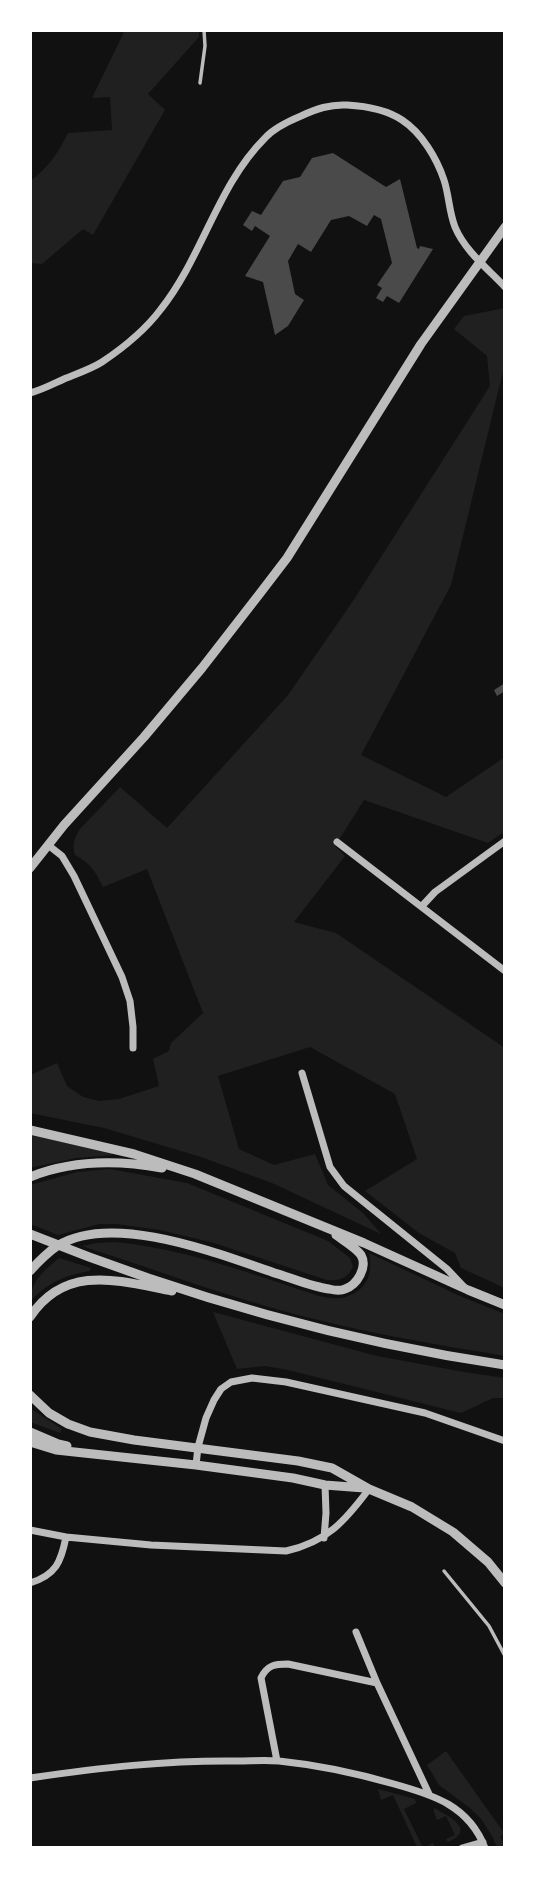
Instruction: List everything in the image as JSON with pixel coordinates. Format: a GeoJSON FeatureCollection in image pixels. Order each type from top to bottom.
{"type":"FeatureCollection","features":[{"type":"Feature","properties":{"kind":"street"},"geometry":{"type":"LineString","coordinates":[[30,393],[101,362],[131,339],[160,311],[185,273],[221,200],[242,165],[267,136],[313,110],[334,104],[378,110],[402,120],[419,135],[444,179],[455,226],[467,248],[505,287]]}},
{"type":"Feature","properties":{"kind":"street"},"geometry":{"type":"LineString","coordinates":[[30,868],[202,668],[261,592],[293,547],[421,344],[505,227]]}},
{"type":"Feature","properties":{"kind":"street"},"geometry":{"type":"LineString","coordinates":[[422,906],[435,892],[505,841]]}},
{"type":"Feature","properties":{"kind":"street"},"geometry":{"type":"LineString","coordinates":[[337,842],[505,971]]}},
{"type":"Feature","properties":{"kind":"street"},"geometry":{"type":"LineString","coordinates":[[48,845],[62,856],[74,876],[122,977],[130,1001],[134,1027],[133,1048]]}},
{"type":"Feature","properties":{"kind":"street"},"geometry":{"type":"LineString","coordinates":[[302,1073],[330,1167],[344,1186],[447,1269],[468,1290]]}},
{"type":"Feature","properties":{"kind":"street"},"geometry":{"type":"LineString","coordinates":[[30,1130],[134,1154],[195,1174],[505,1305]]}},
{"type":"Feature","properties":{"kind":"street"},"geometry":{"type":"LineString","coordinates":[[30,1177],[76,1165],[111,1162],[142,1164],[195,1174]]}},
{"type":"Feature","properties":{"kind":"street"},"geometry":{"type":"LineString","coordinates":[[30,1271],[58,1245],[84,1236],[114,1233],[157,1238],[212,1252],[311,1285],[330,1290],[345,1289],[354,1283],[362,1272],[363,1259],[359,1252],[323,1226]]}},
{"type":"Feature","properties":{"kind":"street"},"geometry":{"type":"LineString","coordinates":[[30,1234],[205,1298]]}},
{"type":"Feature","properties":{"kind":"street"},"geometry":{"type":"LineString","coordinates":[[30,1317],[35,1309],[58,1289],[82,1281],[112,1280],[205,1298],[380,1344],[505,1365]]}},
{"type":"Feature","properties":{"kind":"street"},"geometry":{"type":"LineString","coordinates":[[196,1465],[206,1418],[214,1400],[231,1382],[252,1378],[286,1382],[425,1413],[505,1441]]}},
{"type":"Feature","properties":{"kind":"street"},"geometry":{"type":"LineString","coordinates":[[30,1386],[37,1403]]}},
{"type":"Feature","properties":{"kind":"street"},"geometry":{"type":"LineString","coordinates":[[30,1395],[50,1413],[68,1424],[90,1432],[332,1468],[369,1489],[412,1507],[453,1532],[481,1556],[505,1583]]}},
{"type":"Feature","properties":{"kind":"street"},"geometry":{"type":"LineString","coordinates":[[30,1432],[58,1444],[103,1454]]}},
{"type":"Feature","properties":{"kind":"street"},"geometry":{"type":"LineString","coordinates":[[30,1442],[55,1450],[196,1465],[369,1489]]}},
{"type":"Feature","properties":{"kind":"street"},"geometry":{"type":"LineString","coordinates":[[324,1538],[325,1485]]}},
{"type":"Feature","properties":{"kind":"street"},"geometry":{"type":"LineString","coordinates":[[30,1530],[66,1537],[151,1545],[286,1551],[306,1547],[324,1538],[348,1516],[369,1489]]}},
{"type":"Feature","properties":{"kind":"street"},"geometry":{"type":"LineString","coordinates":[[30,1583],[40,1580],[54,1570],[62,1558],[66,1537]]}},
{"type":"Feature","properties":{"kind":"street"},"geometry":{"type":"LineString","coordinates":[[356,1632],[429,1795]]}},
{"type":"Feature","properties":{"kind":"street"},"geometry":{"type":"LineString","coordinates":[[277,1761],[261,1678],[264,1670],[275,1664],[288,1664],[377,1684]]}},
{"type":"Feature","properties":{"kind":"street"},"geometry":{"type":"LineString","coordinates":[[30,1778],[178,1761],[277,1761],[318,1766],[370,1777],[429,1795],[453,1806],[474,1826],[484,1845],[462,1848]]}},
{"type":"Feature","properties":{"kind":"lane"},"geometry":{"type":"LineString","coordinates":[[200,83],[205,46],[204,30]]}},
{"type":"Feature","properties":{"kind":"lane"},"geometry":{"type":"LineString","coordinates":[[30,153],[30,165]]}},
{"type":"Feature","properties":{"kind":"lane"},"geometry":{"type":"LineString","coordinates":[[444,1572],[489,1626],[505,1656]]}},
{"type":"Feature","properties":{"kind":"shaded area"},"geometry":{"type":"Polygon","coordinates":[[[125,30],[199,30],[199,37],[148,94],[165,110],[93,235],[83,229],[42,264],[30,263],[30,181],[52,160],[68,133],[112,130],[110,97],[92,98],[125,30]]]}},
{"type":"Feature","properties":{"kind":"shaded area"},"geometry":{"type":"Polygon","coordinates":[[[505,308],[505,363],[451,585],[361,755],[446,797],[505,757],[505,831],[488,843],[364,800],[335,846],[345,856],[294,922],[336,933],[505,1048],[505,1288],[461,1268],[455,1253],[419,1233],[365,1191],[417,1159],[395,1094],[310,1047],[218,1076],[239,1149],[274,1165],[315,1154],[328,1185],[363,1213],[381,1234],[272,1183],[201,1157],[104,1128],[30,1113],[30,1075],[57,1063],[67,1086],[83,1097],[99,1101],[119,1099],[159,1086],[153,1059],[169,1051],[171,1043],[203,1013],[147,869],[103,887],[92,868],[75,855],[76,835],[120,787],[167,828],[288,695],[353,601],[490,386],[487,356],[454,329],[464,316],[505,308]]]}},
{"type":"Feature","properties":{"kind":"shaded area"},"geometry":{"type":"Polygon","coordinates":[[[30,1135],[113,1153],[30,1168],[30,1135]]]}},
{"type":"Feature","properties":{"kind":"shaded area"},"geometry":{"type":"Polygon","coordinates":[[[110,1169],[187,1183],[328,1241],[350,1258],[353,1267],[342,1278],[327,1280],[214,1243],[160,1230],[99,1224],[58,1235],[30,1224],[30,1185],[77,1172],[110,1169]]]}},
{"type":"Feature","properties":{"kind":"shaded area"},"geometry":{"type":"Polygon","coordinates":[[[115,1242],[193,1256],[319,1296],[334,1298],[355,1293],[368,1279],[369,1253],[505,1314],[505,1356],[381,1334],[306,1317],[222,1293],[82,1246],[115,1242]]]}},
{"type":"Feature","properties":{"kind":"shaded area"},"geometry":{"type":"Polygon","coordinates":[[[59,1258],[91,1268],[90,1271],[57,1281],[30,1302],[35,1282],[59,1258]]]}},
{"type":"Feature","properties":{"kind":"shaded area"},"geometry":{"type":"Polygon","coordinates":[[[213,1312],[377,1356],[505,1378],[505,1398],[493,1398],[461,1413],[288,1370],[265,1366],[237,1369],[213,1312]]]}},
{"type":"Feature","properties":{"kind":"shaded area"},"geometry":{"type":"Polygon","coordinates":[[[30,1408],[62,1429],[60,1433],[30,1422],[30,1408]]]}},
{"type":"Feature","properties":{"kind":"shaded area"},"geometry":{"type":"Polygon","coordinates":[[[446,1751],[504,1833],[500,1837],[505,1848],[497,1848],[482,1820],[439,1785],[427,1765],[446,1751]]]}},
{"type":"Feature","properties":{"kind":"shaded area"},"geometry":{"type":"Polygon","coordinates":[[[378,1789],[415,1799],[416,1803],[404,1809],[423,1848],[415,1848],[417,1847],[393,1795],[381,1800],[378,1789]]]}},
{"type":"Feature","properties":{"kind":"shaded area"},"geometry":{"type":"Polygon","coordinates":[[[434,1808],[447,1815],[460,1828],[460,1833],[448,1842],[446,1839],[455,1835],[446,1816],[437,1820],[434,1808]]]}},
{"type":"Feature","properties":{"kind":"building"},"geometry":{"type":"Polygon","coordinates":[[[333,153],[386,187],[400,179],[417,248],[420,246],[433,249],[399,303],[387,296],[383,302],[376,298],[382,288],[377,285],[392,263],[381,219],[374,215],[367,226],[349,216],[331,220],[311,252],[298,244],[288,261],[295,294],[304,300],[288,326],[275,335],[263,282],[245,276],[270,236],[255,226],[252,231],[243,225],[252,211],[261,215],[283,181],[300,177],[312,158],[333,153]]]}},
{"type":"Feature","properties":{"kind":"building"},"geometry":{"type":"Polygon","coordinates":[[[505,683],[505,691],[497,696],[494,690],[505,683]]]}}]}
